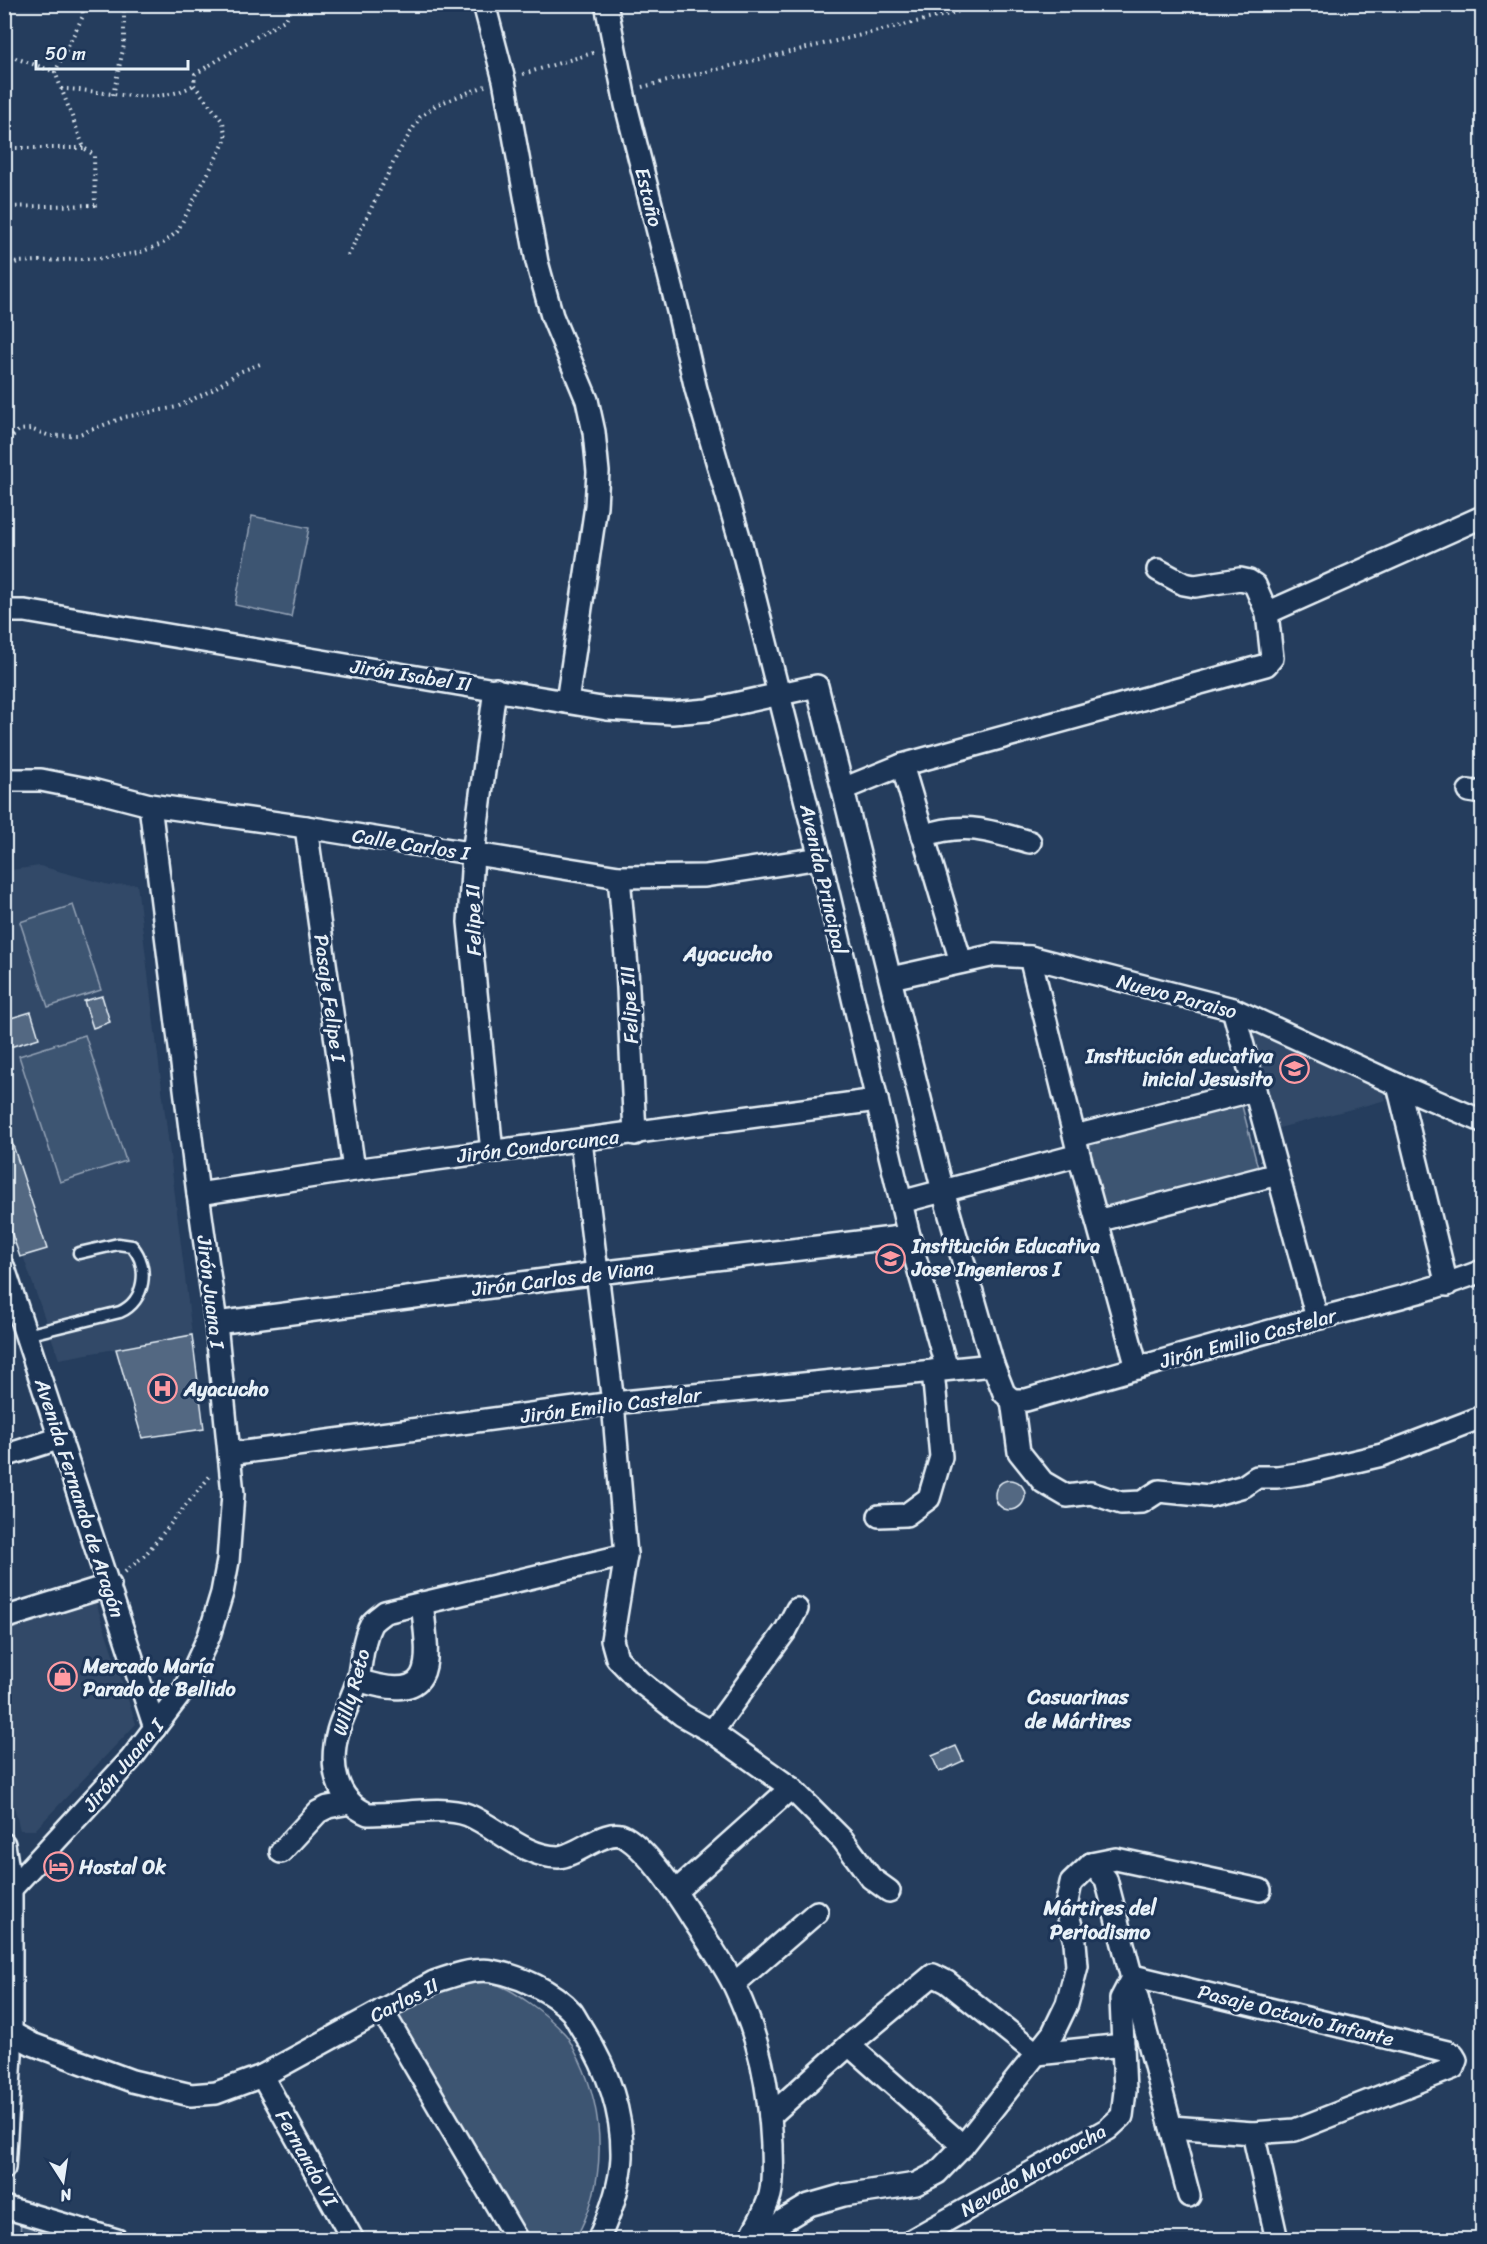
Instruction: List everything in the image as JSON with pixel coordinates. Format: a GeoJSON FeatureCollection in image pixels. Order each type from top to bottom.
{"type":"FeatureCollection","features":[{"type":"Feature","properties":{"kind":"street"},"geometry":{"type":"LineString","coordinates":[[484,4],[504,80],[537,262],[552,316],[587,400],[594,432],[598,472],[596,506],[567,702]]}},
{"type":"Feature","properties":{"kind":"street","name":"Estaño"},"geometry":{"type":"LineString","coordinates":[[606,4],[623,91],[696,389]]}},
{"type":"Feature","properties":{"kind":"street","name":"Avenida Principal"},"geometry":{"type":"LineString","coordinates":[[696,389],[742,547],[820,858],[940,1370],[941,1457],[929,1498],[906,1515],[879,1516]]}},
{"type":"Feature","properties":{"kind":"street"},"geometry":{"type":"LineString","coordinates":[[1267,613],[1482,517]]}},
{"type":"Feature","properties":{"kind":"street"},"geometry":{"type":"LineString","coordinates":[[843,789],[902,765],[1266,665],[1272,658],[1273,648],[1267,613],[1255,585],[1240,579],[1195,586],[1184,584],[1158,570]]}},
{"type":"Feature","properties":{"kind":"street","name":"Jirón Isabel II"},"geometry":{"type":"LineString","coordinates":[[4,611],[25,611],[607,709],[672,713],[707,710],[817,686]]}},
{"type":"Feature","properties":{"kind":"street","name":"Avenida Principal"},"geometry":{"type":"LineString","coordinates":[[817,686],[943,1191],[993,1365],[1004,1393],[1012,1400]]}},
{"type":"Feature","properties":{"kind":"street","name":"Felipe II"},"geometry":{"type":"LineString","coordinates":[[492,1152],[469,922],[473,854],[495,689]]}},
{"type":"Feature","properties":{"kind":"street"},"geometry":{"type":"LineString","coordinates":[[902,765],[961,962]]}},
{"type":"Feature","properties":{"kind":"street","name":"Calle Carlos I"},"geometry":{"type":"LineString","coordinates":[[4,780],[41,780],[150,805],[306,827],[619,878],[705,876],[820,858]]}},
{"type":"Feature","properties":{"kind":"street","name":"Jirón Juana I"},"geometry":{"type":"LineString","coordinates":[[11,1889],[131,1759],[184,1688],[198,1663],[222,1593],[228,1561],[233,1494],[216,1323],[150,805]]}},
{"type":"Feature","properties":{"kind":"street","name":"Pasaje Felipe I"},"geometry":{"type":"LineString","coordinates":[[306,827],[354,1170]]}},
{"type":"Feature","properties":{"kind":"street"},"geometry":{"type":"LineString","coordinates":[[923,836],[942,829],[975,828],[1030,842]]}},
{"type":"Feature","properties":{"kind":"street","name":"Felipe III"},"geometry":{"type":"LineString","coordinates":[[619,878],[627,968],[635,1134]]}},
{"type":"Feature","properties":{"kind":"street","name":"Nuevo Paraiso"},"geometry":{"type":"LineString","coordinates":[[891,978],[995,955],[1030,957],[1233,1010],[1482,1121]]}},
{"type":"Feature","properties":{"kind":"street"},"geometry":{"type":"LineString","coordinates":[[1030,957],[1077,1145],[1137,1368]]}},
{"type":"Feature","properties":{"kind":"street"},"geometry":{"type":"LineString","coordinates":[[1233,1010],[1317,1318]]}},
{"type":"Feature","properties":{"kind":"street"},"geometry":{"type":"LineString","coordinates":[[1398,1085],[1447,1285]]}},
{"type":"Feature","properties":{"kind":"street"},"geometry":{"type":"LineString","coordinates":[[901,1202],[943,1191],[1077,1145],[1255,1090]]}},
{"type":"Feature","properties":{"kind":"street","name":"Jirón Condorcunca"},"geometry":{"type":"LineString","coordinates":[[198,1194],[354,1170],[878,1100]]}},
{"type":"Feature","properties":{"kind":"street"},"geometry":{"type":"LineString","coordinates":[[581,1141],[613,1403],[626,1555],[612,1640],[617,1658],[639,1681],[682,1715],[712,1732],[791,1788],[843,1840],[871,1878],[889,1891]]}},
{"type":"Feature","properties":{"kind":"street"},"geometry":{"type":"LineString","coordinates":[[1097,1221],[1278,1174]]}},
{"type":"Feature","properties":{"kind":"street","name":"Jirón Carlos de Viana"},"geometry":{"type":"LineString","coordinates":[[216,1323],[598,1273],[909,1236]]}},
{"type":"Feature","properties":{"kind":"street","name":"Avenida Fernando de Aragón"},"geometry":{"type":"LineString","coordinates":[[4,1268],[110,1585],[155,1728]]}},
{"type":"Feature","properties":{"kind":"street","name":"Jirón Emilio Castelar"},"geometry":{"type":"LineString","coordinates":[[1012,1400],[1026,1400],[1317,1318],[1447,1285],[1482,1271]]}},
{"type":"Feature","properties":{"kind":"street","name":"Jirón Emilio Castelar"},"geometry":{"type":"LineString","coordinates":[[229,1454],[613,1403],[993,1365]]}},
{"type":"Feature","properties":{"kind":"street"},"geometry":{"type":"LineString","coordinates":[[1012,1400],[1019,1452],[1043,1482],[1067,1496],[1091,1493],[1121,1503],[1142,1502],[1159,1491],[1209,1496],[1244,1486],[1257,1477],[1305,1473],[1382,1455],[1482,1417]]}},
{"type":"Feature","properties":{"kind":"street"},"geometry":{"type":"LineString","coordinates":[[4,1456],[61,1438]]}},
{"type":"Feature","properties":{"kind":"street","name":"Willy Reto"},"geometry":{"type":"LineString","coordinates":[[350,1803],[337,1782],[334,1766],[337,1733],[358,1680],[364,1645],[371,1623],[385,1612],[626,1555]]}},
{"type":"Feature","properties":{"kind":"street"},"geometry":{"type":"LineString","coordinates":[[4,1618],[110,1585]]}},
{"type":"Feature","properties":{"kind":"street"},"geometry":{"type":"LineString","coordinates":[[358,1680],[383,1688],[403,1688],[416,1682],[425,1672],[427,1651],[422,1603]]}},
{"type":"Feature","properties":{"kind":"street"},"geometry":{"type":"LineString","coordinates":[[712,1732],[786,1630],[797,1609]]}},
{"type":"Feature","properties":{"kind":"street"},"geometry":{"type":"LineString","coordinates":[[676,1891],[791,1788]]}},
{"type":"Feature","properties":{"kind":"street"},"geometry":{"type":"LineString","coordinates":[[281,1852],[318,1812],[328,1807],[350,1803],[356,1809],[368,1814],[447,1810],[467,1815],[522,1846],[559,1857],[612,1834],[623,1835],[635,1845],[676,1891],[734,1984],[751,2022],[764,2068],[770,2116],[772,2165],[771,2193],[763,2216],[749,2240]]}},
{"type":"Feature","properties":{"kind":"street"},"geometry":{"type":"LineString","coordinates":[[4,1844],[11,1889],[11,2055],[4,2168]]}},
{"type":"Feature","properties":{"kind":"street"},"geometry":{"type":"LineString","coordinates":[[762,2240],[784,2220],[809,2205],[844,2195],[916,2184],[937,2173],[963,2146],[1053,2033],[1070,1994],[1077,1966],[1075,1941],[1066,1906],[1071,1883],[1090,1864],[1116,1859],[1260,1890]]}},
{"type":"Feature","properties":{"kind":"street"},"geometry":{"type":"LineString","coordinates":[[1090,1864],[1106,1879],[1189,2196]]}},
{"type":"Feature","properties":{"kind":"street"},"geometry":{"type":"LineString","coordinates":[[734,1984],[817,1912]]}},
{"type":"Feature","properties":{"kind":"street","name":"Carlos II"},"geometry":{"type":"LineString","coordinates":[[10,2032],[32,2044],[132,2081],[191,2095],[216,2093],[262,2076],[434,1982],[460,1974],[490,1970],[542,1988],[572,2012],[592,2045],[610,2082],[619,2117],[622,2156],[619,2180],[609,2216],[598,2240]]}},
{"type":"Feature","properties":{"kind":"street"},"geometry":{"type":"LineString","coordinates":[[770,2116],[849,2045],[933,1975],[947,1982],[1037,2054],[1123,2045]]}},
{"type":"Feature","properties":{"kind":"street","name":"Nevado Morococha"},"geometry":{"type":"LineString","coordinates":[[928,2237],[1108,2129],[1122,2116],[1125,2091],[1121,1999],[1133,1976]]}},
{"type":"Feature","properties":{"kind":"street","name":"Pasaje Octavio Infante"},"geometry":{"type":"LineString","coordinates":[[1133,1976],[1448,2052],[1454,2055],[1456,2060],[1453,2068],[1295,2130],[1253,2133]]}},
{"type":"Feature","properties":{"kind":"street"},"geometry":{"type":"LineString","coordinates":[[382,2010],[517,2240]]}},
{"type":"Feature","properties":{"kind":"street"},"geometry":{"type":"LineString","coordinates":[[849,2045],[963,2146]]}},
{"type":"Feature","properties":{"kind":"street","name":"Fernando VI"},"geometry":{"type":"LineString","coordinates":[[262,2076],[349,2238]]}},
{"type":"Feature","properties":{"kind":"street"},"geometry":{"type":"LineString","coordinates":[[1172,2127],[1253,2133],[1277,2240]]}},
{"type":"Feature","properties":{"kind":"street"},"geometry":{"type":"LineString","coordinates":[[4,2206],[117,2240]]}},
{"type":"Feature","properties":{"kind":"lane"},"geometry":{"type":"LineString","coordinates":[[26,1335],[120,1312],[128,1309],[141,1293],[143,1281],[140,1257],[132,1246],[118,1244],[79,1253]]}},
{"type":"Feature","properties":{"kind":"path"},"geometry":{"type":"LineString","coordinates":[[4,207],[95,205],[94,155],[84,148],[55,72],[83,16],[82,4]]}},
{"type":"Feature","properties":{"kind":"path"},"geometry":{"type":"LineString","coordinates":[[113,95],[124,45],[124,5],[131,4]]}},
{"type":"Feature","properties":{"kind":"path"},"geometry":{"type":"LineString","coordinates":[[4,267],[18,262],[105,258],[138,253],[162,244],[177,232],[226,139],[224,122],[194,85],[195,74],[286,20],[291,9],[290,4]]}},
{"type":"Feature","properties":{"kind":"path"},"geometry":{"type":"LineString","coordinates":[[623,91],[958,12]]}},
{"type":"Feature","properties":{"kind":"path"},"geometry":{"type":"LineString","coordinates":[[348,256],[398,153],[420,117],[436,105],[504,80],[614,47]]}},
{"type":"Feature","properties":{"kind":"path"},"geometry":{"type":"LineString","coordinates":[[4,54],[55,72]]}},
{"type":"Feature","properties":{"kind":"path"},"geometry":{"type":"LineString","coordinates":[[61,89],[84,89],[113,95],[169,96],[194,85]]}},
{"type":"Feature","properties":{"kind":"path"},"geometry":{"type":"LineString","coordinates":[[4,148],[84,148]]}},
{"type":"Feature","properties":{"kind":"path"},"geometry":{"type":"LineString","coordinates":[[4,444],[19,430],[30,429],[50,436],[77,435],[125,417],[177,407],[213,390],[239,372],[263,363]]}},
{"type":"Feature","properties":{"kind":"path"},"geometry":{"type":"LineString","coordinates":[[110,1585],[145,1555],[229,1454]]}},
{"type":"Feature","properties":{"kind":"shaded area"},"geometry":{"type":"Polygon","coordinates":[[[252,516],[309,528],[291,617],[235,605],[252,516]]]}},
{"type":"Feature","properties":{"kind":"shaded area"},"geometry":{"type":"Polygon","coordinates":[[[40,866],[109,885],[137,884],[192,1335],[59,1359],[5,1204],[4,871],[40,866]]]}},
{"type":"Feature","properties":{"kind":"shaded area"},"geometry":{"type":"Polygon","coordinates":[[[73,905],[101,990],[48,1007],[20,922],[73,905]]]}},
{"type":"Feature","properties":{"kind":"shaded area","name":"Institución educativa inicial Jesusito"},"geometry":{"type":"Polygon","coordinates":[[[1256,1031],[1382,1089],[1386,1100],[1271,1130],[1247,1046],[1256,1031]]]}},
{"type":"Feature","properties":{"kind":"shaded area"},"geometry":{"type":"Polygon","coordinates":[[[85,1035],[126,1161],[60,1182],[19,1056],[85,1035]]]}},
{"type":"Feature","properties":{"kind":"shaded area"},"geometry":{"type":"Polygon","coordinates":[[[1241,1102],[1259,1172],[1097,1211],[1083,1143],[1241,1102]]]}},
{"type":"Feature","properties":{"kind":"shaded area","name":"Mercado María Parado de Bellido"},"geometry":{"type":"Polygon","coordinates":[[[95,1600],[136,1724],[35,1830],[20,1830],[5,1769],[4,1630],[95,1600]]]}},
{"type":"Feature","properties":{"kind":"shaded area"},"geometry":{"type":"Polygon","coordinates":[[[487,1982],[504,1987],[538,2009],[557,2026],[570,2041],[588,2081],[598,2126],[599,2150],[593,2196],[575,2239],[521,2239],[394,2016],[401,2004],[457,1983],[487,1982]]]}},
{"type":"Feature","properties":{"kind":"shaded area"},"geometry":{"type":"Polygon","coordinates":[[[21,2218],[93,2240],[20,2240],[21,2218]]]}},
{"type":"Feature","properties":{"kind":"building"},"geometry":{"type":"Polygon","coordinates":[[[102,996],[110,1022],[93,1028],[84,1001],[102,996]]]}},
{"type":"Feature","properties":{"kind":"building"},"geometry":{"type":"Polygon","coordinates":[[[31,1012],[39,1038],[10,1047],[4,1029],[4,1020],[31,1012]]]}},
{"type":"Feature","properties":{"kind":"building"},"geometry":{"type":"Polygon","coordinates":[[[4,1130],[8,1130],[47,1249],[20,1257],[4,1211],[4,1130]]]}},
{"type":"Feature","properties":{"kind":"building","name":"Ayacucho"},"geometry":{"type":"Polygon","coordinates":[[[192,1335],[204,1429],[142,1438],[116,1349],[192,1335]]]}},
{"type":"Feature","properties":{"kind":"building"},"geometry":{"type":"Polygon","coordinates":[[[1010,1480],[1016,1481],[1024,1489],[1024,1501],[1016,1509],[1010,1510],[1004,1509],[996,1501],[995,1495],[996,1489],[1004,1481],[1010,1480]]]}},
{"type":"Feature","properties":{"kind":"building"},"geometry":{"type":"Polygon","coordinates":[[[956,1746],[963,1761],[939,1772],[932,1756],[956,1746]]]}},
{"type":"Feature","properties":{"kind":"place","name":"Institución educativa inicial Jesusito"},"geometry":{"type":"Point","coordinates":[1294,1068]}},
{"type":"Feature","properties":{"kind":"place","name":"Institución Educativa Jose Ingenieros I"},"geometry":{"type":"Point","coordinates":[891,1258]}},
{"type":"Feature","properties":{"kind":"place","name":"Ayacucho"},"geometry":{"type":"Point","coordinates":[163,1389]}},
{"type":"Feature","properties":{"kind":"place","name":"Mercado María Parado de Bellido"},"geometry":{"type":"Point","coordinates":[62,1677]}},
{"type":"Feature","properties":{"kind":"place","name":"Hostal Ok"},"geometry":{"type":"Point","coordinates":[58,1867]}},
{"type":"Feature","properties":{"kind":"district","name":"Ayacucho"},"geometry":{"type":"Point","coordinates":[728,954]}},
{"type":"Feature","properties":{"kind":"district","name":"Casuarinas de Mártires"},"geometry":{"type":"Point","coordinates":[1078,1709]}},
{"type":"Feature","properties":{"kind":"district","name":"Mártires del Periodismo"},"geometry":{"type":"Point","coordinates":[1100,1920]}}]}
